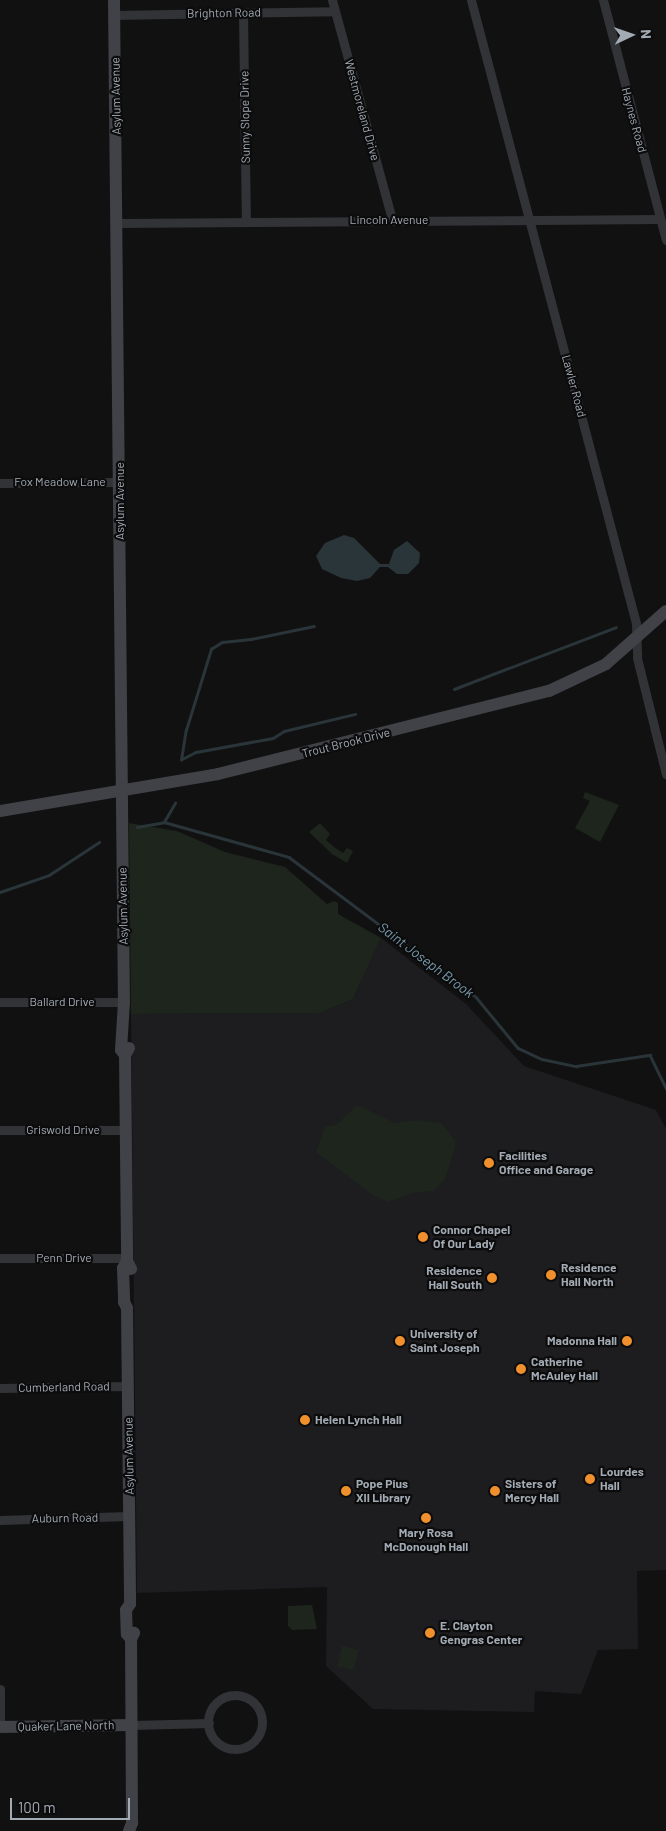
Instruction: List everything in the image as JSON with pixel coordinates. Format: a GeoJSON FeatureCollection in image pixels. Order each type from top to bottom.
{"type":"FeatureCollection","features":[{"type":"Feature","properties":{"kind":"main road","name":"Asylum Avenue"},"geometry":{"type":"LineString","coordinates":[[114,0],[118,224],[124,1002],[128,1010],[128,1039],[125,1055],[127,1260],[131,1268],[131,1302],[127,1308],[130,1604],[134,1610],[134,1634],[131,1640],[132,1828]]}},
{"type":"Feature","properties":{"kind":"main road","name":"Trout Brook Drive"},"geometry":{"type":"LineString","coordinates":[[0,811],[122,792],[218,774],[549,691],[592,672],[637,639],[666,611]]}},
{"type":"Feature","properties":{"kind":"main road","name":"Quaker Lane North"},"geometry":{"type":"LineString","coordinates":[[0,1727],[132,1725]]}},
{"type":"Feature","properties":{"kind":"street","name":"Westmoreland Drive"},"geometry":{"type":"LineString","coordinates":[[332,0],[392,220]]}},
{"type":"Feature","properties":{"kind":"street","name":"Lawler Road"},"geometry":{"type":"LineString","coordinates":[[471,0],[636,623],[636,658],[666,774]]}},
{"type":"Feature","properties":{"kind":"street","name":"Haynes Road"},"geometry":{"type":"LineString","coordinates":[[603,0],[666,240]]}},
{"type":"Feature","properties":{"kind":"street","name":"Brighton Road"},"geometry":{"type":"LineString","coordinates":[[114,15],[334,11]]}},
{"type":"Feature","properties":{"kind":"street","name":"Sunny Slope Drive"},"geometry":{"type":"LineString","coordinates":[[243,13],[246,221]]}},
{"type":"Feature","properties":{"kind":"street","name":"Lincoln Avenue"},"geometry":{"type":"LineString","coordinates":[[118,224],[246,221],[660,219]]}},
{"type":"Feature","properties":{"kind":"street","name":"Fox Meadow Lane"},"geometry":{"type":"LineString","coordinates":[[0,483],[120,482]]}},
{"type":"Feature","properties":{"kind":"street","name":"Ballard Drive"},"geometry":{"type":"LineString","coordinates":[[0,1002],[124,1002]]}},
{"type":"Feature","properties":{"kind":"street","name":"Griswold Drive"},"geometry":{"type":"LineString","coordinates":[[0,1130],[126,1130]]}},
{"type":"Feature","properties":{"kind":"street","name":"Penn Drive"},"geometry":{"type":"LineString","coordinates":[[0,1258],[127,1260]]}},
{"type":"Feature","properties":{"kind":"street","name":"Cumberland Road"},"geometry":{"type":"LineString","coordinates":[[0,1388],[128,1386]]}},
{"type":"Feature","properties":{"kind":"street","name":"Auburn Road"},"geometry":{"type":"LineString","coordinates":[[0,1520],[129,1516]]}},
{"type":"Feature","properties":{"kind":"street"},"geometry":{"type":"LineString","coordinates":[[0,1689],[0,1727]]}},
{"type":"Feature","properties":{"kind":"street"},"geometry":{"type":"LineString","coordinates":[[234,1695],[255,1704],[262,1723],[254,1742],[234,1749],[218,1742],[209,1723],[216,1704],[234,1695]]}},
{"type":"Feature","properties":{"kind":"street"},"geometry":{"type":"LineString","coordinates":[[132,1725],[209,1723]]}},
{"type":"Feature","properties":{"kind":"shaded area"},"geometry":{"type":"Polygon","coordinates":[[[344,535],[354,538],[380,564],[389,564],[394,550],[407,541],[420,553],[419,563],[408,574],[397,574],[388,567],[380,567],[370,578],[357,581],[341,578],[322,569],[316,556],[325,543],[344,535]]]}},
{"type":"Feature","properties":{"kind":"shaded area"},"geometry":{"type":"Polygon","coordinates":[[[585,792],[619,805],[600,842],[575,828],[590,801],[583,798],[585,792]]]}},
{"type":"Feature","properties":{"kind":"shaded area"},"geometry":{"type":"Polygon","coordinates":[[[129,823],[177,831],[225,852],[285,867],[327,904],[334,901],[338,903],[338,914],[381,938],[353,999],[320,1013],[131,1014],[129,823]]]}},
{"type":"Feature","properties":{"kind":"shaded area"},"geometry":{"type":"Polygon","coordinates":[[[320,823],[330,834],[326,840],[334,847],[343,853],[347,848],[353,851],[347,863],[332,854],[309,832],[320,823]]]}},
{"type":"Feature","properties":{"kind":"shaded area","name":"University of Saint Joseph"},"geometry":{"type":"Polygon","coordinates":[[[381,938],[466,1004],[524,1066],[656,1110],[666,1129],[666,1570],[637,1571],[638,1649],[598,1650],[581,1694],[535,1691],[534,1712],[373,1709],[326,1666],[327,1587],[137,1593],[131,1014],[320,1013],[353,999],[381,938]]]}},
{"type":"Feature","properties":{"kind":"shaded area"},"geometry":{"type":"Polygon","coordinates":[[[357,1105],[395,1123],[416,1120],[441,1123],[455,1140],[455,1148],[445,1179],[434,1191],[412,1193],[388,1202],[371,1194],[316,1152],[325,1127],[336,1125],[357,1105]]]}},
{"type":"Feature","properties":{"kind":"shaded area"},"geometry":{"type":"Polygon","coordinates":[[[312,1605],[317,1629],[292,1630],[288,1626],[288,1606],[312,1605]]]}},
{"type":"Feature","properties":{"kind":"shaded area"},"geometry":{"type":"Polygon","coordinates":[[[342,1646],[359,1650],[354,1670],[337,1666],[342,1646]]]}},
{"type":"Feature","properties":{"kind":"waterway"},"geometry":{"type":"LineString","coordinates":[[181,760],[186,730],[211,649],[222,642],[251,639],[314,626]]}},
{"type":"Feature","properties":{"kind":"waterway"},"geometry":{"type":"LineString","coordinates":[[454,689],[616,627]]}},
{"type":"Feature","properties":{"kind":"waterway"},"geometry":{"type":"LineString","coordinates":[[182,759],[196,752],[273,738],[284,731],[355,714]]}},
{"type":"Feature","properties":{"kind":"waterway"},"geometry":{"type":"LineString","coordinates":[[164,822],[175,803]]}},
{"type":"Feature","properties":{"kind":"waterway","name":"Saint Joseph Brook"},"geometry":{"type":"LineString","coordinates":[[137,827],[164,822],[289,857],[476,997],[518,1048],[542,1059],[576,1066],[650,1055],[666,1088]]}},
{"type":"Feature","properties":{"kind":"waterway"},"geometry":{"type":"LineString","coordinates":[[0,892],[49,875],[99,842]]}},
{"type":"Feature","properties":{"kind":"place","name":"Facilities Office and Garage"},"geometry":{"type":"Point","coordinates":[489,1163]}},
{"type":"Feature","properties":{"kind":"place","name":"Connor Chapel Of Our Lady"},"geometry":{"type":"Point","coordinates":[423,1237]}},
{"type":"Feature","properties":{"kind":"place","name":"Residence Hall North"},"geometry":{"type":"Point","coordinates":[551,1275]}},
{"type":"Feature","properties":{"kind":"place","name":"Residence Hall South"},"geometry":{"type":"Point","coordinates":[492,1278]}},
{"type":"Feature","properties":{"kind":"place","name":"University of Saint Joseph"},"geometry":{"type":"Point","coordinates":[400,1341]}},
{"type":"Feature","properties":{"kind":"place","name":"Madonna Hall"},"geometry":{"type":"Point","coordinates":[627,1341]}},
{"type":"Feature","properties":{"kind":"place","name":"Catherine McAuley Hall"},"geometry":{"type":"Point","coordinates":[521,1369]}},
{"type":"Feature","properties":{"kind":"place","name":"Helen Lynch Hall"},"geometry":{"type":"Point","coordinates":[305,1420]}},
{"type":"Feature","properties":{"kind":"place","name":"Lourdes Hall"},"geometry":{"type":"Point","coordinates":[590,1479]}},
{"type":"Feature","properties":{"kind":"place","name":"Pope Pius XII Library"},"geometry":{"type":"Point","coordinates":[346,1491]}},
{"type":"Feature","properties":{"kind":"place","name":"Sisters of Mercy Hall"},"geometry":{"type":"Point","coordinates":[495,1491]}},
{"type":"Feature","properties":{"kind":"place","name":"Mary Rosa McDonough Hall"},"geometry":{"type":"Point","coordinates":[426,1518]}},
{"type":"Feature","properties":{"kind":"place","name":"E. Clayton Gengras Center"},"geometry":{"type":"Point","coordinates":[430,1633]}}]}
